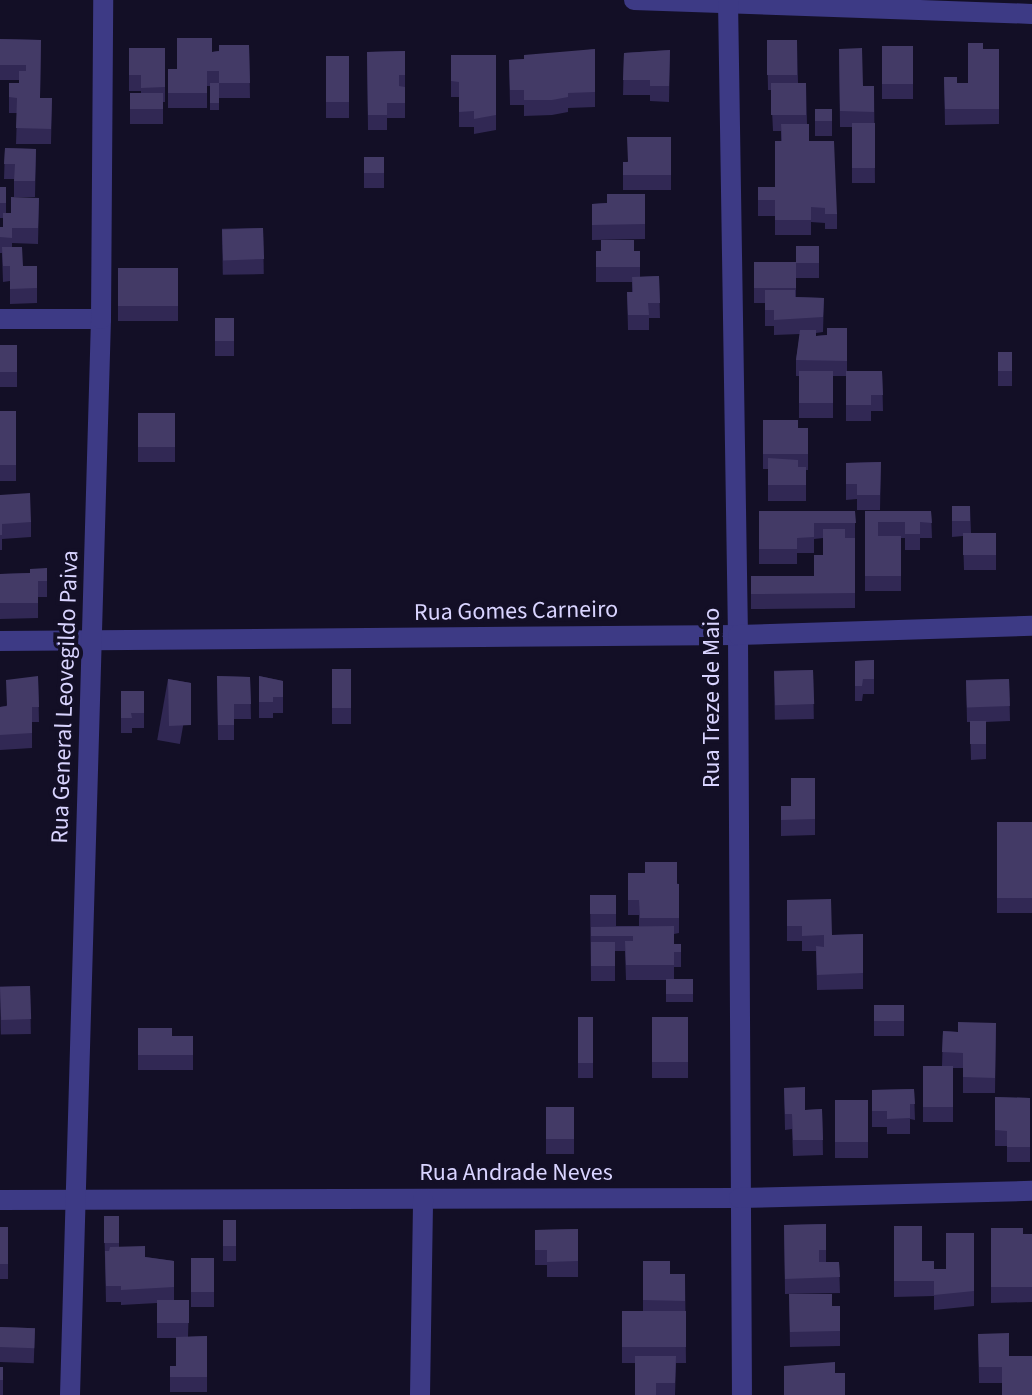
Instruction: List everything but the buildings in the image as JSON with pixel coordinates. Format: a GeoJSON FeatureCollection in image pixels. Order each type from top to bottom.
{"type":"FeatureCollection","features":[{"type":"Feature","properties":{"kind":"street","name":"Rua General Leovegildo Paiva"},"geometry":{"type":"LineString","coordinates":[[70,1395],[101,319],[103,0]]}},
{"type":"Feature","properties":{"kind":"street"},"geometry":{"type":"LineString","coordinates":[[634,0],[728,0],[1032,14]]}},
{"type":"Feature","properties":{"kind":"street","name":"Rua Treze de Maio"},"geometry":{"type":"LineString","coordinates":[[728,0],[738,635],[742,1395]]}},
{"type":"Feature","properties":{"kind":"street"},"geometry":{"type":"LineString","coordinates":[[0,319],[101,319]]}},
{"type":"Feature","properties":{"kind":"street","name":"Rua Gomes Carneiro"},"geometry":{"type":"LineString","coordinates":[[0,641],[738,635],[1032,626]]}},
{"type":"Feature","properties":{"kind":"street","name":"Rua Andrade Neves"},"geometry":{"type":"LineString","coordinates":[[0,1200],[739,1198],[1032,1191]]}},
{"type":"Feature","properties":{"kind":"street"},"geometry":{"type":"LineString","coordinates":[[420,1395],[423,1199]]}}]}
